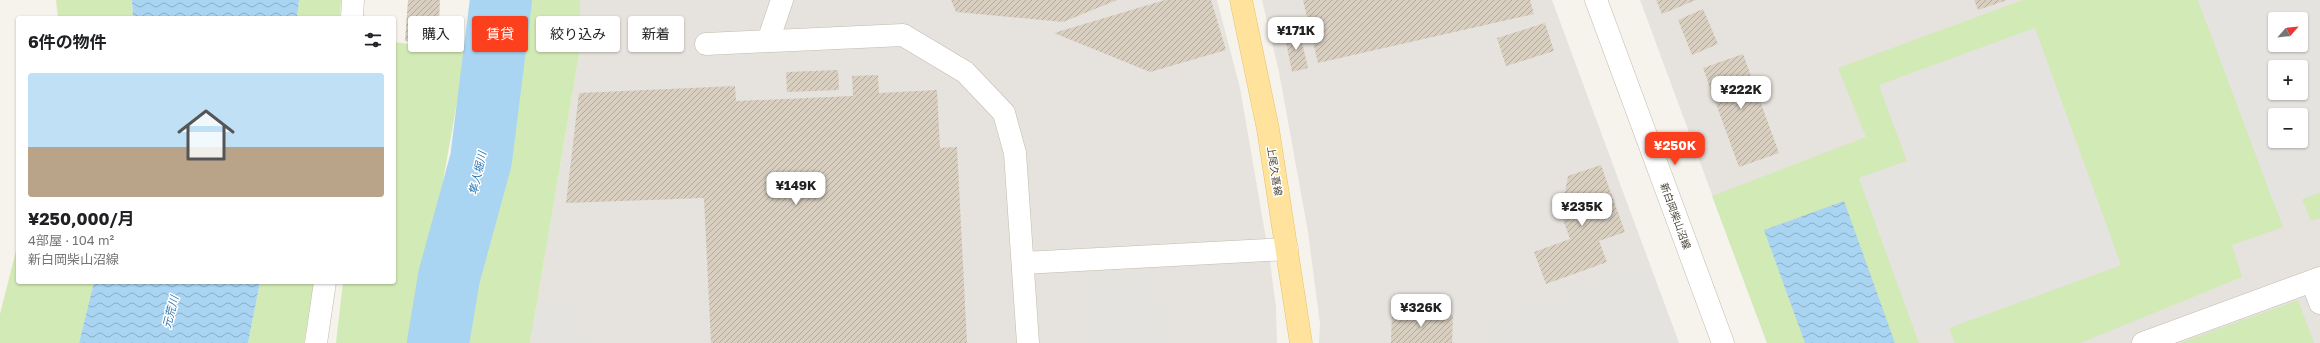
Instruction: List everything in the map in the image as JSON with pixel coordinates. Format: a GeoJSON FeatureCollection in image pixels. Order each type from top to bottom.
{"type":"FeatureCollection","features":[{"type":"Feature","properties":{"kind":"main road","name":"上尾久喜線"},"geometry":{"type":"LineString","coordinates":[[1242,0],[1268,129],[1301,343]]}},
{"type":"Feature","properties":{"kind":"street"},"geometry":{"type":"LineString","coordinates":[[352,16],[353,0]]}},
{"type":"Feature","properties":{"kind":"street"},"geometry":{"type":"LineString","coordinates":[[768,41],[782,0]]}},
{"type":"Feature","properties":{"kind":"street","name":"新白岡柴山沼線"},"geometry":{"type":"LineString","coordinates":[[1596,0],[1723,343]]}},
{"type":"Feature","properties":{"kind":"street"},"geometry":{"type":"LineString","coordinates":[[706,44],[903,35],[965,72],[1004,113],[1015,153],[1028,343]]}},
{"type":"Feature","properties":{"kind":"street"},"geometry":{"type":"LineString","coordinates":[[1023,263],[1287,249]]}},
{"type":"Feature","properties":{"kind":"street"},"geometry":{"type":"LineString","coordinates":[[2143,343],[2316,280],[2320,302]]}},
{"type":"Feature","properties":{"kind":"street"},"geometry":{"type":"LineString","coordinates":[[316,343],[325,284]]}},
{"type":"Feature","properties":{"kind":"shaded area"},"geometry":{"type":"Polygon","coordinates":[[[580,0],[1217,0],[1240,88],[1270,262],[1276,307],[1277,343],[530,343],[579,52],[620,52],[620,16],[580,16],[580,0]]]}},
{"type":"Feature","properties":{"kind":"shaded area"},"geometry":{"type":"Polygon","coordinates":[[[1262,0],[1552,0],[1679,343],[1319,343],[1320,324],[1308,232],[1279,72],[1262,0]]]}},
{"type":"Feature","properties":{"kind":"shaded area"},"geometry":{"type":"Polygon","coordinates":[[[1640,0],[2320,0],[2320,343],[1767,343],[1640,0]]]}},
{"type":"Feature","properties":{"kind":"shaded area"},"geometry":{"type":"Polygon","coordinates":[[[2198,0],[2320,0],[2320,192],[2276,209],[2198,0]]]}},
{"type":"Feature","properties":{"kind":"shaded area"},"geometry":{"type":"Polygon","coordinates":[[[2035,28],[2121,265],[1918,339],[1859,178],[1907,161],[1879,85],[2035,28]]]}},
{"type":"Feature","properties":{"kind":"shaded area"},"geometry":{"type":"Polygon","coordinates":[[[1648,260],[1679,343],[1492,343],[1486,328],[1526,306],[1648,260]]]}},
{"type":"Feature","properties":{"kind":"shaded area"},"geometry":{"type":"Polygon","coordinates":[[[1161,273],[1165,343],[1080,343],[1077,277],[1161,273]]]}},
{"type":"Feature","properties":{"kind":"shaded area"},"geometry":{"type":"Polygon","coordinates":[[[537,305],[586,306],[587,343],[530,343],[537,305]]]}},
{"type":"Feature","properties":{"kind":"green space"},"geometry":{"type":"Polygon","coordinates":[[[56,0],[132,0],[133,16],[58,16],[56,0]]]}},
{"type":"Feature","properties":{"kind":"green space"},"geometry":{"type":"Polygon","coordinates":[[[299,0],[341,0],[340,16],[297,16],[299,0]]]}},
{"type":"Feature","properties":{"kind":"green space"},"geometry":{"type":"Polygon","coordinates":[[[520,0],[580,0],[580,16],[536,16],[536,52],[579,52],[530,343],[456,343],[466,283],[503,158],[519,52],[528,52],[528,16],[520,16],[520,0]]]}},
{"type":"Feature","properties":{"kind":"green space"},"geometry":{"type":"Polygon","coordinates":[[[2023,0],[2198,0],[2283,227],[2232,245],[2242,277],[2080,343],[1955,343],[1949,328],[2121,265],[1879,85],[1907,161],[1859,178],[1919,343],[1767,343],[1712,196],[1866,137],[1838,68],[2023,0]]]}},
{"type":"Feature","properties":{"kind":"green space"},"geometry":{"type":"Polygon","coordinates":[[[396,42],[408,44],[408,52],[466,52],[414,343],[336,343],[343,284],[396,284],[396,42]]]}},
{"type":"Feature","properties":{"kind":"green space"},"geometry":{"type":"Polygon","coordinates":[[[2320,192],[2320,218],[2311,221],[2302,199],[2320,192]]]}},
{"type":"Feature","properties":{"kind":"green space"},"geometry":{"type":"Polygon","coordinates":[[[16,251],[16,284],[94,284],[79,343],[0,343],[0,314],[16,251]]]}},
{"type":"Feature","properties":{"kind":"green space"},"geometry":{"type":"Polygon","coordinates":[[[260,284],[314,284],[304,343],[248,343],[260,284]]]}},
{"type":"Feature","properties":{"kind":"green space"},"geometry":{"type":"Polygon","coordinates":[[[2298,300],[2314,343],[2180,343],[2298,300]]]}},
{"type":"Feature","properties":{"kind":"water"},"geometry":{"type":"Polygon","coordinates":[[[132,0],[299,0],[297,16],[133,16],[132,0]]]}},
{"type":"Feature","properties":{"kind":"water"},"geometry":{"type":"Polygon","coordinates":[[[1844,201],[1895,343],[1805,343],[1764,230],[1844,201]]]}},
{"type":"Feature","properties":{"kind":"water","name":"元荒川"},"geometry":{"type":"Polygon","coordinates":[[[94,284],[260,284],[248,343],[79,343],[94,284]]]}},
{"type":"Feature","properties":{"kind":"building"},"geometry":{"type":"Polygon","coordinates":[[[408,0],[440,0],[439,16],[408,16],[408,41],[405,41],[408,0]]]}},
{"type":"Feature","properties":{"kind":"building"},"geometry":{"type":"Polygon","coordinates":[[[951,0],[1117,0],[1063,22],[956,12],[951,0]]]}},
{"type":"Feature","properties":{"kind":"building"},"geometry":{"type":"Polygon","coordinates":[[[1165,0],[1211,0],[1226,50],[1150,72],[1054,33],[1165,0]]]}},
{"type":"Feature","properties":{"kind":"building"},"geometry":{"type":"Polygon","coordinates":[[[1303,0],[1530,0],[1534,14],[1318,63],[1303,0]]]}},
{"type":"Feature","properties":{"kind":"building"},"geometry":{"type":"Polygon","coordinates":[[[1656,0],[1696,0],[1662,14],[1656,0]]]}},
{"type":"Feature","properties":{"kind":"building"},"geometry":{"type":"Polygon","coordinates":[[[1974,0],[2007,0],[1978,10],[1974,0]]]}},
{"type":"Feature","properties":{"kind":"building"},"geometry":{"type":"Polygon","coordinates":[[[1703,9],[1718,44],[1692,55],[1678,20],[1703,9]]]}},
{"type":"Feature","properties":{"kind":"building"},"geometry":{"type":"Polygon","coordinates":[[[1545,23],[1554,51],[1506,66],[1497,38],[1545,23]]]}},
{"type":"Feature","properties":{"kind":"building"},"geometry":{"type":"Polygon","coordinates":[[[1299,29],[1308,68],[1292,72],[1284,32],[1299,29]]]}},
{"type":"Feature","properties":{"kind":"building"},"geometry":{"type":"Polygon","coordinates":[[[1743,54],[1779,153],[1739,167],[1703,68],[1743,54]]]}},
{"type":"Feature","properties":{"kind":"building"},"geometry":{"type":"Polygon","coordinates":[[[838,70],[839,90],[787,92],[786,72],[838,70]]]}},
{"type":"Feature","properties":{"kind":"building"},"geometry":{"type":"Polygon","coordinates":[[[878,75],[879,93],[937,90],[940,148],[957,147],[967,343],[711,343],[704,198],[566,203],[579,93],[735,86],[736,101],[853,96],[852,76],[878,75]]]}},
{"type":"Feature","properties":{"kind":"building"},"geometry":{"type":"Polygon","coordinates":[[[1601,165],[1625,232],[1599,241],[1607,262],[1546,284],[1534,252],[1570,239],[1561,214],[1568,176],[1601,165]]]}},
{"type":"Feature","properties":{"kind":"building"},"geometry":{"type":"Polygon","coordinates":[[[1392,311],[1453,315],[1452,343],[1391,343],[1392,311]]]}},
{"type":"Feature","properties":{"kind":"waterway","name":"隼人堀川"},"geometry":{"type":"LineString","coordinates":[[438,343],[449,277],[481,160],[501,0]]}}]}
